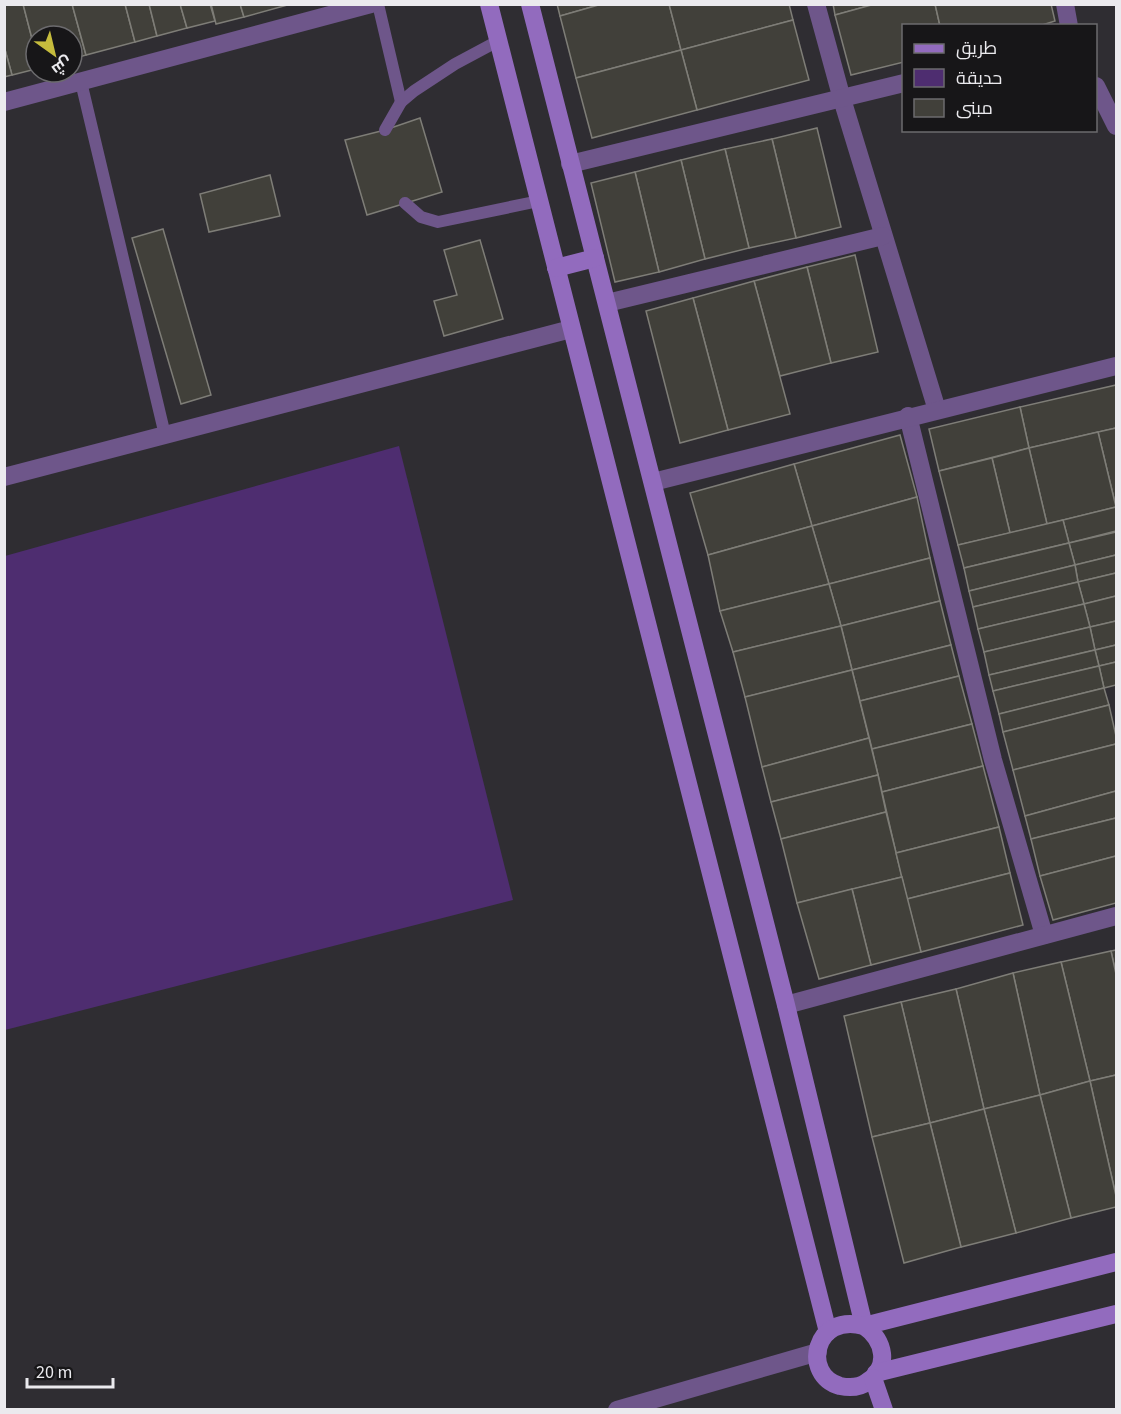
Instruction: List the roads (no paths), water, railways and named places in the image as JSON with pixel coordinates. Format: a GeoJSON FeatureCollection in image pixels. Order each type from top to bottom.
{"type":"FeatureCollection","features":[{"type":"Feature","properties":{"kind":"street"},"geometry":{"type":"LineString","coordinates":[[84,81],[324,10],[371,4]]}},
{"type":"Feature","properties":{"kind":"street"},"geometry":{"type":"LineString","coordinates":[[489,4],[828,1332]]}},
{"type":"Feature","properties":{"kind":"street"},"geometry":{"type":"LineString","coordinates":[[530,4],[786,1005],[864,1326]]}},
{"type":"Feature","properties":{"kind":"street"},"geometry":{"type":"LineString","coordinates":[[816,4],[842,99],[937,410]]}},
{"type":"Feature","properties":{"kind":"street"},"geometry":{"type":"LineString","coordinates":[[1065,4],[1069,24]]}},
{"type":"Feature","properties":{"kind":"street"},"geometry":{"type":"LineString","coordinates":[[570,164],[902,83]]}},
{"type":"Feature","properties":{"kind":"street"},"geometry":{"type":"LineString","coordinates":[[4,102],[73,84]]}},
{"type":"Feature","properties":{"kind":"street"},"geometry":{"type":"LineString","coordinates":[[1097,90],[1116,126]]}},
{"type":"Feature","properties":{"kind":"street"},"geometry":{"type":"LineString","coordinates":[[607,303],[883,236]]}},
{"type":"Feature","properties":{"kind":"street"},"geometry":{"type":"LineString","coordinates":[[556,268],[595,258]]}},
{"type":"Feature","properties":{"kind":"street"},"geometry":{"type":"LineString","coordinates":[[4,477],[571,329]]}},
{"type":"Feature","properties":{"kind":"street"},"geometry":{"type":"LineString","coordinates":[[653,482],[909,416],[1116,366]]}},
{"type":"Feature","properties":{"kind":"street"},"geometry":{"type":"LineString","coordinates":[[909,416],[993,760],[1044,935]]}},
{"type":"Feature","properties":{"kind":"street"},"geometry":{"type":"LineString","coordinates":[[786,1005],[1116,916]]}},
{"type":"Feature","properties":{"kind":"street"},"geometry":{"type":"LineString","coordinates":[[864,1326],[1116,1262]]}},
{"type":"Feature","properties":{"kind":"street"},"geometry":{"type":"LineString","coordinates":[[884,1410],[875,1376],[882,1361],[880,1342],[873,1332],[864,1326],[842,1323],[824,1336],[818,1352],[820,1369],[826,1378],[846,1388],[856,1387],[875,1376],[1116,1314]]}},
{"type":"Feature","properties":{"kind":"street"},"geometry":{"type":"LineString","coordinates":[[617,1410],[818,1352]]}},
{"type":"Feature","properties":{"kind":"lane"},"geometry":{"type":"LineString","coordinates":[[378,4],[401,102]]}},
{"type":"Feature","properties":{"kind":"lane"},"geometry":{"type":"LineString","coordinates":[[385,130],[401,102],[455,64],[498,41]]}},
{"type":"Feature","properties":{"kind":"lane"},"geometry":{"type":"LineString","coordinates":[[81,84],[165,435]]}},
{"type":"Feature","properties":{"kind":"lane"},"geometry":{"type":"LineString","coordinates":[[405,203],[421,217],[438,222],[539,201]]}}]}
